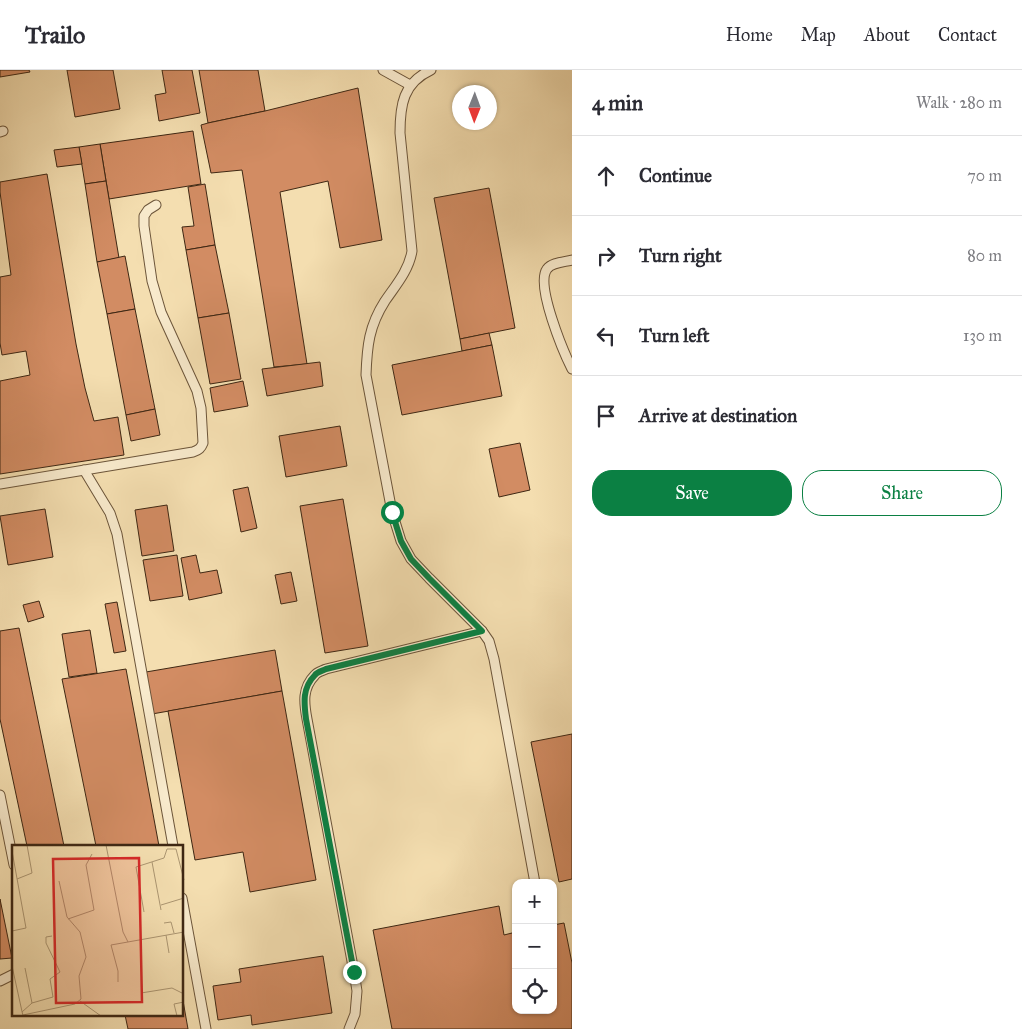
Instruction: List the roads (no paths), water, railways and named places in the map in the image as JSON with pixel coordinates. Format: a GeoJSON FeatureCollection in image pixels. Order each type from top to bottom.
{"type":"FeatureCollection","features":[{"type":"Feature","properties":{"kind":"lane"},"geometry":{"type":"LineString","coordinates":[[383,70],[410,85]]}},
{"type":"Feature","properties":{"kind":"lane"},"geometry":{"type":"LineString","coordinates":[[431,70],[410,85],[404,96],[400,114],[400,133],[412,250],[410,261],[403,275],[384,302],[370,334],[366,375],[392,512],[401,541],[411,559],[482,631],[489,641],[494,658],[534,879]]}},
{"type":"Feature","properties":{"kind":"lane"},"geometry":{"type":"LineString","coordinates":[[0,484],[193,452],[199,450],[203,443],[201,408],[197,391],[161,312],[152,281],[144,216],[148,210],[156,205]]}},
{"type":"Feature","properties":{"kind":"lane"},"geometry":{"type":"LineString","coordinates":[[572,260],[552,265],[546,270],[544,278],[554,324],[563,352],[572,369]]}},
{"type":"Feature","properties":{"kind":"lane"},"geometry":{"type":"LineString","coordinates":[[84,470],[110,513],[117,534],[173,845]]}},
{"type":"Feature","properties":{"kind":"lane"},"geometry":{"type":"LineString","coordinates":[[349,1029],[355,1014],[356,991],[354,972],[306,719],[304,699],[307,687],[315,674],[326,669],[482,631]]}},
{"type":"Feature","properties":{"kind":"lane"},"geometry":{"type":"LineString","coordinates":[[0,795],[12,855]]}},
{"type":"Feature","properties":{"kind":"lane"},"geometry":{"type":"LineString","coordinates":[[184,909],[206,1029]]}},
{"type":"Feature","properties":{"kind":"lane"},"geometry":{"type":"LineString","coordinates":[[0,981],[12,975]]}}]}
